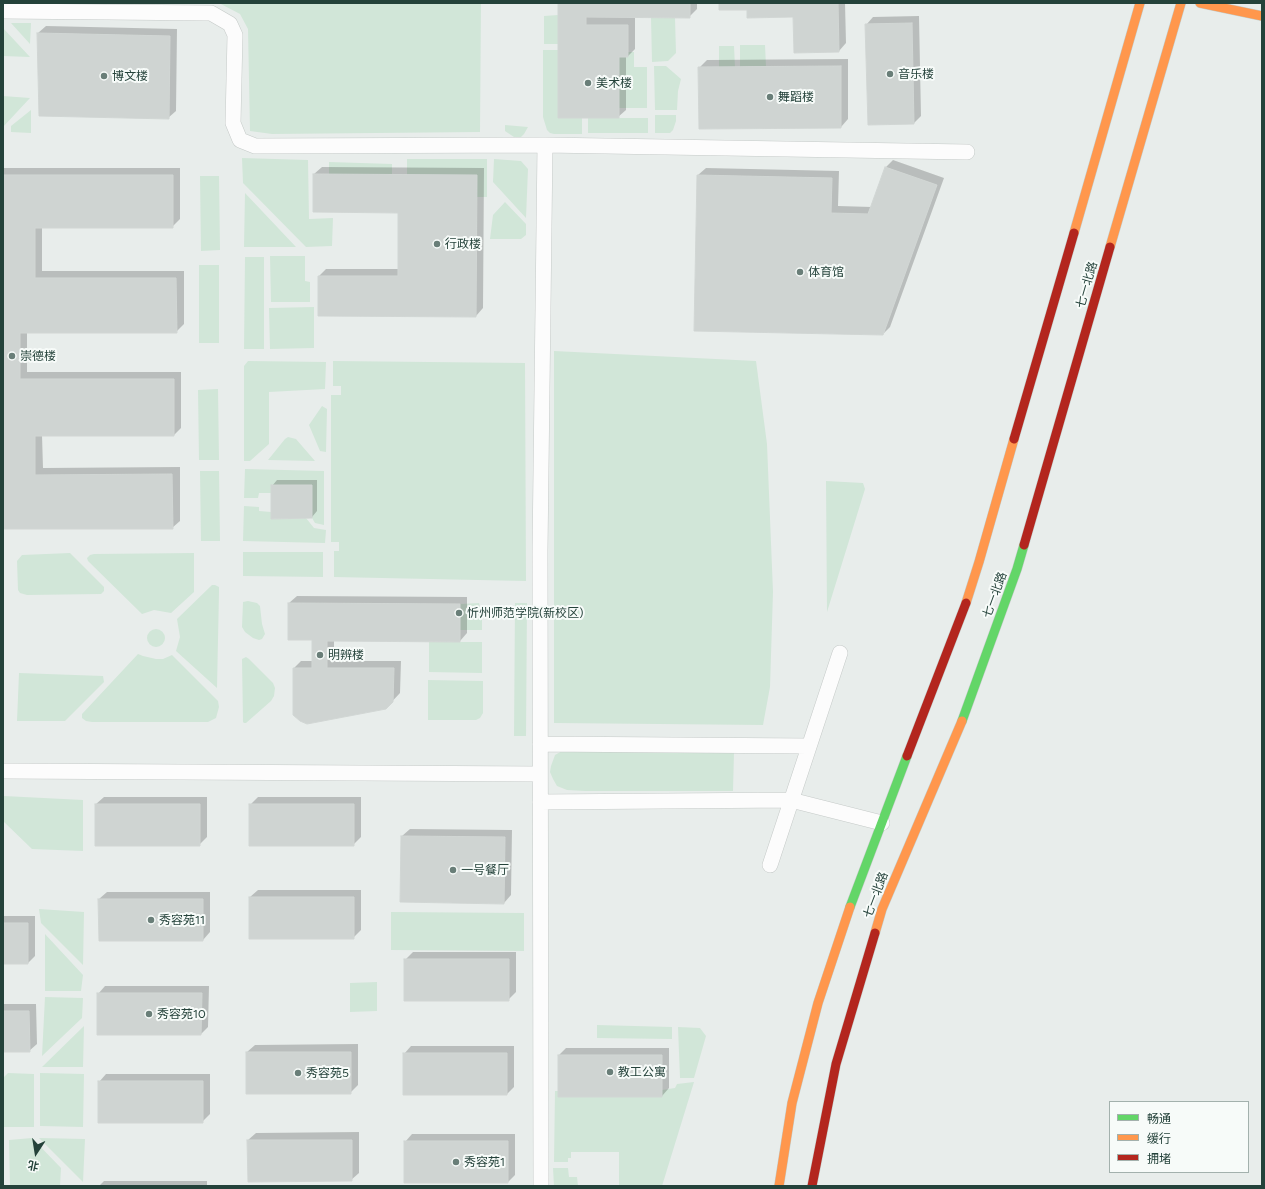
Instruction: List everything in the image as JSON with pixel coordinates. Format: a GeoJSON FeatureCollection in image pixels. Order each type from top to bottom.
{"type":"FeatureCollection","features":[{"type":"Feature","properties":{"kind":"main road","name":"七一北路"},"geometry":{"type":"LineString","coordinates":[[779,1186],[792,1103],[818,1003],[882,823],[962,614],[979,562],[1140,3]]}},
{"type":"Feature","properties":{"kind":"main road","name":"七一北路"},"geometry":{"type":"LineString","coordinates":[[812,1186],[836,1064],[882,910],[963,720],[1017,569],[1181,3]]}},
{"type":"Feature","properties":{"kind":"main road"},"geometry":{"type":"LineString","coordinates":[[1200,3],[1259,16]]}},
{"type":"Feature","properties":{"kind":"street"},"geometry":{"type":"LineString","coordinates":[[3,11],[211,13],[230,24],[234,35],[233,123],[240,140],[255,146],[545,145],[967,152]]}},
{"type":"Feature","properties":{"kind":"street"},"geometry":{"type":"LineString","coordinates":[[540,1186],[541,535],[545,145]]}},
{"type":"Feature","properties":{"kind":"street"},"geometry":{"type":"LineString","coordinates":[[770,865],[840,653]]}},
{"type":"Feature","properties":{"kind":"street"},"geometry":{"type":"LineString","coordinates":[[540,744],[809,746]]}},
{"type":"Feature","properties":{"kind":"street"},"geometry":{"type":"LineString","coordinates":[[3,771],[540,774]]}},
{"type":"Feature","properties":{"kind":"street"},"geometry":{"type":"LineString","coordinates":[[540,802],[791,800],[882,823]]}},
{"type":"Feature","properties":{"kind":"green space"},"geometry":{"type":"Polygon","coordinates":[[[219,3],[481,3],[480,132],[272,134],[250,131],[248,29],[240,14],[219,3]]]}},
{"type":"Feature","properties":{"kind":"green space"},"geometry":{"type":"Polygon","coordinates":[[[558,15],[558,44],[544,44],[544,16],[558,15]]]}},
{"type":"Feature","properties":{"kind":"green space"},"geometry":{"type":"Polygon","coordinates":[[[651,17],[675,18],[676,53],[668,61],[652,62],[651,17]]]}},
{"type":"Feature","properties":{"kind":"green space"},"geometry":{"type":"Polygon","coordinates":[[[11,23],[31,23],[30,44],[11,23]]]}},
{"type":"Feature","properties":{"kind":"green space"},"geometry":{"type":"Polygon","coordinates":[[[3,28],[30,57],[3,56],[3,28]]]}},
{"type":"Feature","properties":{"kind":"green space"},"geometry":{"type":"Polygon","coordinates":[[[740,45],[765,45],[766,66],[740,67],[740,45]]]}},
{"type":"Feature","properties":{"kind":"green space"},"geometry":{"type":"Polygon","coordinates":[[[719,46],[734,46],[735,67],[719,67],[719,46]]]}},
{"type":"Feature","properties":{"kind":"green space"},"geometry":{"type":"Polygon","coordinates":[[[543,50],[558,50],[558,118],[582,118],[582,134],[554,134],[547,130],[543,117],[543,50]]]}},
{"type":"Feature","properties":{"kind":"green space"},"geometry":{"type":"Polygon","coordinates":[[[628,52],[634,52],[634,67],[647,67],[647,108],[619,108],[619,57],[628,57],[628,52]]]}},
{"type":"Feature","properties":{"kind":"green space"},"geometry":{"type":"Polygon","coordinates":[[[654,66],[666,66],[681,79],[678,91],[677,110],[655,110],[654,66]]]}},
{"type":"Feature","properties":{"kind":"green space"},"geometry":{"type":"Polygon","coordinates":[[[3,96],[30,98],[3,127],[3,96]]]}},
{"type":"Feature","properties":{"kind":"green space"},"geometry":{"type":"Polygon","coordinates":[[[31,110],[31,133],[11,132],[11,126],[31,110]]]}},
{"type":"Feature","properties":{"kind":"green space"},"geometry":{"type":"Polygon","coordinates":[[[655,115],[676,115],[673,130],[670,133],[655,133],[655,115]]]}},
{"type":"Feature","properties":{"kind":"green space"},"geometry":{"type":"Polygon","coordinates":[[[588,118],[648,118],[648,133],[588,133],[588,118]]]}},
{"type":"Feature","properties":{"kind":"green space"},"geometry":{"type":"Polygon","coordinates":[[[505,125],[528,127],[520,138],[514,137],[505,131],[505,125]]]}},
{"type":"Feature","properties":{"kind":"green space"},"geometry":{"type":"Polygon","coordinates":[[[242,158],[308,160],[309,219],[333,218],[332,246],[306,247],[243,183],[242,158]]]}},
{"type":"Feature","properties":{"kind":"green space"},"geometry":{"type":"Polygon","coordinates":[[[407,159],[487,159],[487,197],[477,197],[477,175],[407,175],[407,159]]]}},
{"type":"Feature","properties":{"kind":"green space"},"geometry":{"type":"Polygon","coordinates":[[[494,159],[521,161],[528,169],[526,218],[493,182],[494,159]]]}},
{"type":"Feature","properties":{"kind":"green space"},"geometry":{"type":"Polygon","coordinates":[[[329,162],[392,164],[392,175],[329,174],[329,162]]]}},
{"type":"Feature","properties":{"kind":"green space"},"geometry":{"type":"Polygon","coordinates":[[[200,176],[219,176],[220,250],[201,251],[200,176]]]}},
{"type":"Feature","properties":{"kind":"green space"},"geometry":{"type":"Polygon","coordinates":[[[245,193],[296,247],[244,247],[245,193]]]}},
{"type":"Feature","properties":{"kind":"green space"},"geometry":{"type":"Polygon","coordinates":[[[505,202],[526,224],[526,235],[521,239],[490,239],[493,215],[505,202]]]}},
{"type":"Feature","properties":{"kind":"green space"},"geometry":{"type":"Polygon","coordinates":[[[270,256],[305,256],[305,281],[310,282],[310,302],[271,302],[270,256]]]}},
{"type":"Feature","properties":{"kind":"green space"},"geometry":{"type":"Polygon","coordinates":[[[245,257],[264,257],[264,349],[244,349],[245,257]]]}},
{"type":"Feature","properties":{"kind":"green space"},"geometry":{"type":"Polygon","coordinates":[[[199,265],[219,265],[219,343],[199,343],[199,265]]]}},
{"type":"Feature","properties":{"kind":"green space"},"geometry":{"type":"Polygon","coordinates":[[[314,307],[314,348],[270,349],[269,308],[314,307]]]}},
{"type":"Feature","properties":{"kind":"green space"},"geometry":{"type":"Polygon","coordinates":[[[554,351],[756,361],[767,444],[773,592],[770,687],[763,725],[554,723],[554,351]]]}},
{"type":"Feature","properties":{"kind":"green space"},"geometry":{"type":"Polygon","coordinates":[[[248,361],[326,362],[325,389],[269,392],[269,444],[250,461],[244,461],[244,366],[248,361]]]}},
{"type":"Feature","properties":{"kind":"green space"},"geometry":{"type":"Polygon","coordinates":[[[333,361],[525,363],[526,581],[334,577],[334,551],[339,551],[339,542],[331,542],[331,395],[341,395],[341,386],[333,386],[333,361]]]}},
{"type":"Feature","properties":{"kind":"green space"},"geometry":{"type":"Polygon","coordinates":[[[218,389],[219,460],[199,460],[198,390],[218,389]]]}},
{"type":"Feature","properties":{"kind":"green space"},"geometry":{"type":"Polygon","coordinates":[[[322,406],[327,409],[326,452],[320,451],[309,425],[322,406]]]}},
{"type":"Feature","properties":{"kind":"green space"},"geometry":{"type":"Polygon","coordinates":[[[288,437],[296,439],[315,461],[268,460],[288,437]]]}},
{"type":"Feature","properties":{"kind":"green space"},"geometry":{"type":"Polygon","coordinates":[[[245,469],[324,471],[324,525],[315,523],[312,518],[312,485],[271,485],[271,493],[259,493],[258,498],[244,498],[245,469]]]}},
{"type":"Feature","properties":{"kind":"green space"},"geometry":{"type":"Polygon","coordinates":[[[200,471],[219,471],[220,541],[201,541],[200,471]]]}},
{"type":"Feature","properties":{"kind":"green space"},"geometry":{"type":"Polygon","coordinates":[[[826,481],[863,483],[865,489],[827,612],[826,481]]]}},
{"type":"Feature","properties":{"kind":"green space"},"geometry":{"type":"Polygon","coordinates":[[[244,506],[259,507],[259,511],[271,512],[272,519],[306,518],[314,528],[326,530],[325,543],[243,541],[244,506]]]}},
{"type":"Feature","properties":{"kind":"green space"},"geometry":{"type":"Polygon","coordinates":[[[243,552],[323,552],[323,577],[243,576],[243,552]]]}},
{"type":"Feature","properties":{"kind":"green space"},"geometry":{"type":"Polygon","coordinates":[[[70,553],[104,587],[104,591],[101,594],[27,595],[20,593],[18,590],[17,561],[22,555],[70,553]]]}},
{"type":"Feature","properties":{"kind":"green space"},"geometry":{"type":"Polygon","coordinates":[[[194,553],[194,592],[171,613],[154,610],[142,614],[88,561],[87,558],[94,554],[194,553]]]}},
{"type":"Feature","properties":{"kind":"green space"},"geometry":{"type":"Polygon","coordinates":[[[212,585],[219,587],[217,688],[176,651],[180,637],[177,619],[212,585]]]}},
{"type":"Feature","properties":{"kind":"green space"},"geometry":{"type":"Polygon","coordinates":[[[248,601],[257,603],[260,606],[265,634],[262,639],[259,640],[253,638],[245,632],[242,627],[243,602],[248,601]]]}},
{"type":"Feature","properties":{"kind":"green space"},"geometry":{"type":"Polygon","coordinates":[[[479,603],[482,616],[482,630],[460,630],[460,604],[479,603]]]}},
{"type":"Feature","properties":{"kind":"green space"},"geometry":{"type":"Polygon","coordinates":[[[515,603],[527,603],[526,736],[514,736],[515,603]]]}},
{"type":"Feature","properties":{"kind":"green space"},"geometry":{"type":"Polygon","coordinates":[[[156,629],[162,632],[165,638],[162,644],[156,647],[150,644],[147,638],[150,632],[156,629]]]}},
{"type":"Feature","properties":{"kind":"green space"},"geometry":{"type":"Polygon","coordinates":[[[429,642],[482,642],[482,673],[429,672],[429,642]]]}},
{"type":"Feature","properties":{"kind":"green space"},"geometry":{"type":"Polygon","coordinates":[[[138,654],[156,659],[163,659],[172,655],[218,701],[219,707],[216,718],[208,722],[92,722],[86,721],[82,718],[82,714],[138,654]]]}},
{"type":"Feature","properties":{"kind":"green space"},"geometry":{"type":"Polygon","coordinates":[[[246,657],[273,683],[275,688],[274,696],[271,701],[246,723],[244,723],[242,659],[246,657]]]}},
{"type":"Feature","properties":{"kind":"green space"},"geometry":{"type":"Polygon","coordinates":[[[19,673],[103,676],[104,682],[65,721],[17,721],[19,673]]]}},
{"type":"Feature","properties":{"kind":"green space"},"geometry":{"type":"Polygon","coordinates":[[[428,680],[483,681],[483,713],[480,718],[476,720],[428,720],[428,680]]]}},
{"type":"Feature","properties":{"kind":"green space"},"geometry":{"type":"Polygon","coordinates":[[[562,751],[734,752],[733,791],[567,790],[557,786],[550,772],[555,755],[562,751]]]}},
{"type":"Feature","properties":{"kind":"green space"},"geometry":{"type":"Polygon","coordinates":[[[4,796],[83,800],[83,851],[32,849],[3,821],[4,796]]]}},
{"type":"Feature","properties":{"kind":"green space"},"geometry":{"type":"Polygon","coordinates":[[[39,909],[84,912],[83,965],[41,923],[39,909]]]}},
{"type":"Feature","properties":{"kind":"green space"},"geometry":{"type":"Polygon","coordinates":[[[391,912],[524,913],[524,951],[391,950],[391,912]]]}},
{"type":"Feature","properties":{"kind":"green space"},"geometry":{"type":"Polygon","coordinates":[[[45,934],[83,975],[81,991],[45,991],[45,934]]]}},
{"type":"Feature","properties":{"kind":"green space"},"geometry":{"type":"Polygon","coordinates":[[[377,982],[377,1011],[350,1012],[350,983],[377,982]]]}},
{"type":"Feature","properties":{"kind":"green space"},"geometry":{"type":"Polygon","coordinates":[[[45,997],[83,998],[82,1018],[42,1056],[45,997]]]}},
{"type":"Feature","properties":{"kind":"green space"},"geometry":{"type":"Polygon","coordinates":[[[597,1025],[672,1027],[672,1039],[597,1038],[597,1025]]]}},
{"type":"Feature","properties":{"kind":"green space"},"geometry":{"type":"Polygon","coordinates":[[[84,1026],[83,1067],[42,1067],[84,1026]]]}},
{"type":"Feature","properties":{"kind":"green space"},"geometry":{"type":"Polygon","coordinates":[[[678,1027],[700,1028],[706,1036],[694,1078],[680,1078],[678,1027]]]}},
{"type":"Feature","properties":{"kind":"green space"},"geometry":{"type":"Polygon","coordinates":[[[8,1073],[34,1074],[34,1127],[3,1127],[3,1078],[8,1073]]]}},
{"type":"Feature","properties":{"kind":"green space"},"geometry":{"type":"Polygon","coordinates":[[[40,1073],[84,1074],[83,1127],[40,1126],[40,1073]]]}},
{"type":"Feature","properties":{"kind":"green space"},"geometry":{"type":"Polygon","coordinates":[[[694,1082],[662,1186],[619,1186],[619,1152],[571,1152],[571,1158],[568,1158],[568,1162],[554,1162],[555,1091],[558,1091],[558,1097],[662,1097],[662,1090],[675,1088],[677,1084],[694,1082]]]}},
{"type":"Feature","properties":{"kind":"green space"},"geometry":{"type":"Polygon","coordinates":[[[32,1138],[61,1168],[60,1186],[10,1186],[9,1140],[32,1138]]]}},
{"type":"Feature","properties":{"kind":"green space"},"geometry":{"type":"Polygon","coordinates":[[[39,1138],[85,1139],[83,1182],[39,1138]]]}},
{"type":"Feature","properties":{"kind":"green space"},"geometry":{"type":"Polygon","coordinates":[[[553,1168],[568,1168],[569,1177],[577,1177],[578,1186],[554,1186],[553,1168]]]}},
{"type":"Feature","properties":{"kind":"building","name":"美术楼"},"geometry":{"type":"Polygon","coordinates":[[[558,3],[690,3],[690,18],[586,17],[586,25],[628,25],[628,57],[619,57],[619,118],[558,118],[558,3]]]}},
{"type":"Feature","properties":{"kind":"building"},"geometry":{"type":"Polygon","coordinates":[[[719,3],[838,3],[839,52],[794,53],[793,17],[747,18],[747,10],[719,10],[719,3]]]}},
{"type":"Feature","properties":{"kind":"building","name":"音乐楼"},"geometry":{"type":"Polygon","coordinates":[[[912,23],[914,124],[868,125],[865,24],[912,23]]]}},
{"type":"Feature","properties":{"kind":"building","name":"博文楼"},"geometry":{"type":"Polygon","coordinates":[[[37,33],[170,36],[169,119],[39,116],[37,33]]]}},
{"type":"Feature","properties":{"kind":"building","name":"舞蹈楼"},"geometry":{"type":"Polygon","coordinates":[[[841,66],[841,128],[699,129],[698,67],[841,66]]]}},
{"type":"Feature","properties":{"kind":"building","name":"体育馆"},"geometry":{"type":"Polygon","coordinates":[[[885,167],[937,185],[883,335],[694,331],[697,175],[832,178],[831,213],[868,214],[885,167]]]}},
{"type":"Feature","properties":{"kind":"building","name":"行政楼"},"geometry":{"type":"Polygon","coordinates":[[[313,174],[477,175],[476,317],[318,316],[318,276],[398,276],[398,213],[313,212],[313,174]]]}},
{"type":"Feature","properties":{"kind":"building","name":"崇德楼"},"geometry":{"type":"Polygon","coordinates":[[[3,175],[173,175],[173,228],[35,228],[35,278],[176,278],[177,333],[20,333],[20,379],[174,379],[174,436],[35,436],[35,475],[172,474],[173,529],[3,529],[3,175]]]}},
{"type":"Feature","properties":{"kind":"building"},"geometry":{"type":"Polygon","coordinates":[[[271,485],[312,485],[312,518],[271,519],[271,485]]]}},
{"type":"Feature","properties":{"kind":"building","name":"明辨楼"},"geometry":{"type":"Polygon","coordinates":[[[288,603],[460,604],[460,642],[327,641],[327,668],[394,668],[393,702],[386,709],[307,724],[300,721],[293,715],[293,668],[312,668],[312,640],[288,640],[288,603]]]}},
{"type":"Feature","properties":{"kind":"building"},"geometry":{"type":"Polygon","coordinates":[[[95,804],[200,804],[200,846],[95,846],[95,804]]]}},
{"type":"Feature","properties":{"kind":"building"},"geometry":{"type":"Polygon","coordinates":[[[249,804],[354,804],[354,846],[249,846],[249,804]]]}},
{"type":"Feature","properties":{"kind":"building","name":"一号餐厅"},"geometry":{"type":"Polygon","coordinates":[[[401,836],[505,837],[504,904],[400,902],[401,836]]]}},
{"type":"Feature","properties":{"kind":"building"},"geometry":{"type":"Polygon","coordinates":[[[249,897],[354,897],[354,939],[249,939],[249,897]]]}},
{"type":"Feature","properties":{"kind":"building","name":"秀容苑11"},"geometry":{"type":"Polygon","coordinates":[[[98,899],[203,899],[203,941],[99,941],[98,899]]]}},
{"type":"Feature","properties":{"kind":"building"},"geometry":{"type":"Polygon","coordinates":[[[3,923],[28,923],[28,964],[3,964],[3,923]]]}},
{"type":"Feature","properties":{"kind":"building"},"geometry":{"type":"Polygon","coordinates":[[[404,959],[509,959],[509,1001],[404,1001],[404,959]]]}},
{"type":"Feature","properties":{"kind":"building","name":"秀容苑10"},"geometry":{"type":"Polygon","coordinates":[[[97,993],[202,993],[201,1035],[97,1035],[97,993]]]}},
{"type":"Feature","properties":{"kind":"building"},"geometry":{"type":"Polygon","coordinates":[[[3,1011],[29,1011],[30,1052],[3,1052],[3,1011]]]}},
{"type":"Feature","properties":{"kind":"building","name":"秀容苑5"},"geometry":{"type":"Polygon","coordinates":[[[246,1052],[351,1052],[351,1094],[246,1094],[246,1052]]]}},
{"type":"Feature","properties":{"kind":"building"},"geometry":{"type":"Polygon","coordinates":[[[403,1053],[507,1053],[507,1095],[403,1095],[403,1053]]]}},
{"type":"Feature","properties":{"kind":"building","name":"教工公寓"},"geometry":{"type":"Polygon","coordinates":[[[558,1055],[662,1055],[662,1097],[558,1097],[558,1055]]]}},
{"type":"Feature","properties":{"kind":"building"},"geometry":{"type":"Polygon","coordinates":[[[98,1081],[203,1081],[203,1123],[98,1123],[98,1081]]]}},
{"type":"Feature","properties":{"kind":"building"},"geometry":{"type":"Polygon","coordinates":[[[247,1140],[352,1140],[352,1181],[248,1182],[247,1140]]]}},
{"type":"Feature","properties":{"kind":"building","name":"秀容苑1"},"geometry":{"type":"Polygon","coordinates":[[[404,1141],[508,1141],[508,1183],[404,1183],[404,1141]]]}},
{"type":"Feature","properties":{"kind":"traffic: fast"},"geometry":{"type":"LineString","coordinates":[[962,721],[1017,569],[1024,545]]}},
{"type":"Feature","properties":{"kind":"traffic: fast"},"geometry":{"type":"LineString","coordinates":[[850,907],[907,756]]}},
{"type":"Feature","properties":{"kind":"traffic: slow"},"geometry":{"type":"LineString","coordinates":[[1074,233],[1140,3]]}},
{"type":"Feature","properties":{"kind":"traffic: slow"},"geometry":{"type":"LineString","coordinates":[[1110,247],[1181,3]]}},
{"type":"Feature","properties":{"kind":"traffic: slow"},"geometry":{"type":"LineString","coordinates":[[1200,3],[1262,16]]}},
{"type":"Feature","properties":{"kind":"traffic: slow"},"geometry":{"type":"LineString","coordinates":[[966,603],[1014,439]]}},
{"type":"Feature","properties":{"kind":"traffic: slow"},"geometry":{"type":"LineString","coordinates":[[875,933],[882,909],[962,721]]}},
{"type":"Feature","properties":{"kind":"traffic: slow"},"geometry":{"type":"LineString","coordinates":[[779,1186],[792,1103],[818,1003],[850,907]]}},
{"type":"Feature","properties":{"kind":"traffic: jam"},"geometry":{"type":"LineString","coordinates":[[1014,439],[1074,233]]}},
{"type":"Feature","properties":{"kind":"traffic: jam"},"geometry":{"type":"LineString","coordinates":[[1024,545],[1110,247]]}},
{"type":"Feature","properties":{"kind":"traffic: jam"},"geometry":{"type":"LineString","coordinates":[[907,756],[966,603]]}},
{"type":"Feature","properties":{"kind":"traffic: jam"},"geometry":{"type":"LineString","coordinates":[[812,1186],[836,1064],[875,933]]}},
{"type":"Feature","properties":{"kind":"place","name":"音乐楼"},"geometry":{"type":"Point","coordinates":[890,74]}},
{"type":"Feature","properties":{"kind":"place","name":"博文楼"},"geometry":{"type":"Point","coordinates":[104,76]}},
{"type":"Feature","properties":{"kind":"place","name":"美术楼"},"geometry":{"type":"Point","coordinates":[588,83]}},
{"type":"Feature","properties":{"kind":"place","name":"舞蹈楼"},"geometry":{"type":"Point","coordinates":[770,97]}},
{"type":"Feature","properties":{"kind":"place","name":"行政楼"},"geometry":{"type":"Point","coordinates":[437,244]}},
{"type":"Feature","properties":{"kind":"place","name":"体育馆"},"geometry":{"type":"Point","coordinates":[800,272]}},
{"type":"Feature","properties":{"kind":"place","name":"崇德楼"},"geometry":{"type":"Point","coordinates":[12,356]}},
{"type":"Feature","properties":{"kind":"place","name":"忻州师范学院(新校区)"},"geometry":{"type":"Point","coordinates":[459,613]}},
{"type":"Feature","properties":{"kind":"place","name":"明辨楼"},"geometry":{"type":"Point","coordinates":[320,655]}},
{"type":"Feature","properties":{"kind":"place","name":"一号餐厅"},"geometry":{"type":"Point","coordinates":[453,870]}},
{"type":"Feature","properties":{"kind":"place","name":"秀容苑11"},"geometry":{"type":"Point","coordinates":[151,920]}},
{"type":"Feature","properties":{"kind":"place","name":"秀容苑10"},"geometry":{"type":"Point","coordinates":[149,1014]}},
{"type":"Feature","properties":{"kind":"place","name":"教工公寓"},"geometry":{"type":"Point","coordinates":[610,1072]}},
{"type":"Feature","properties":{"kind":"place","name":"秀容苑5"},"geometry":{"type":"Point","coordinates":[298,1073]}},
{"type":"Feature","properties":{"kind":"place","name":"秀容苑1"},"geometry":{"type":"Point","coordinates":[456,1162]}}]}
